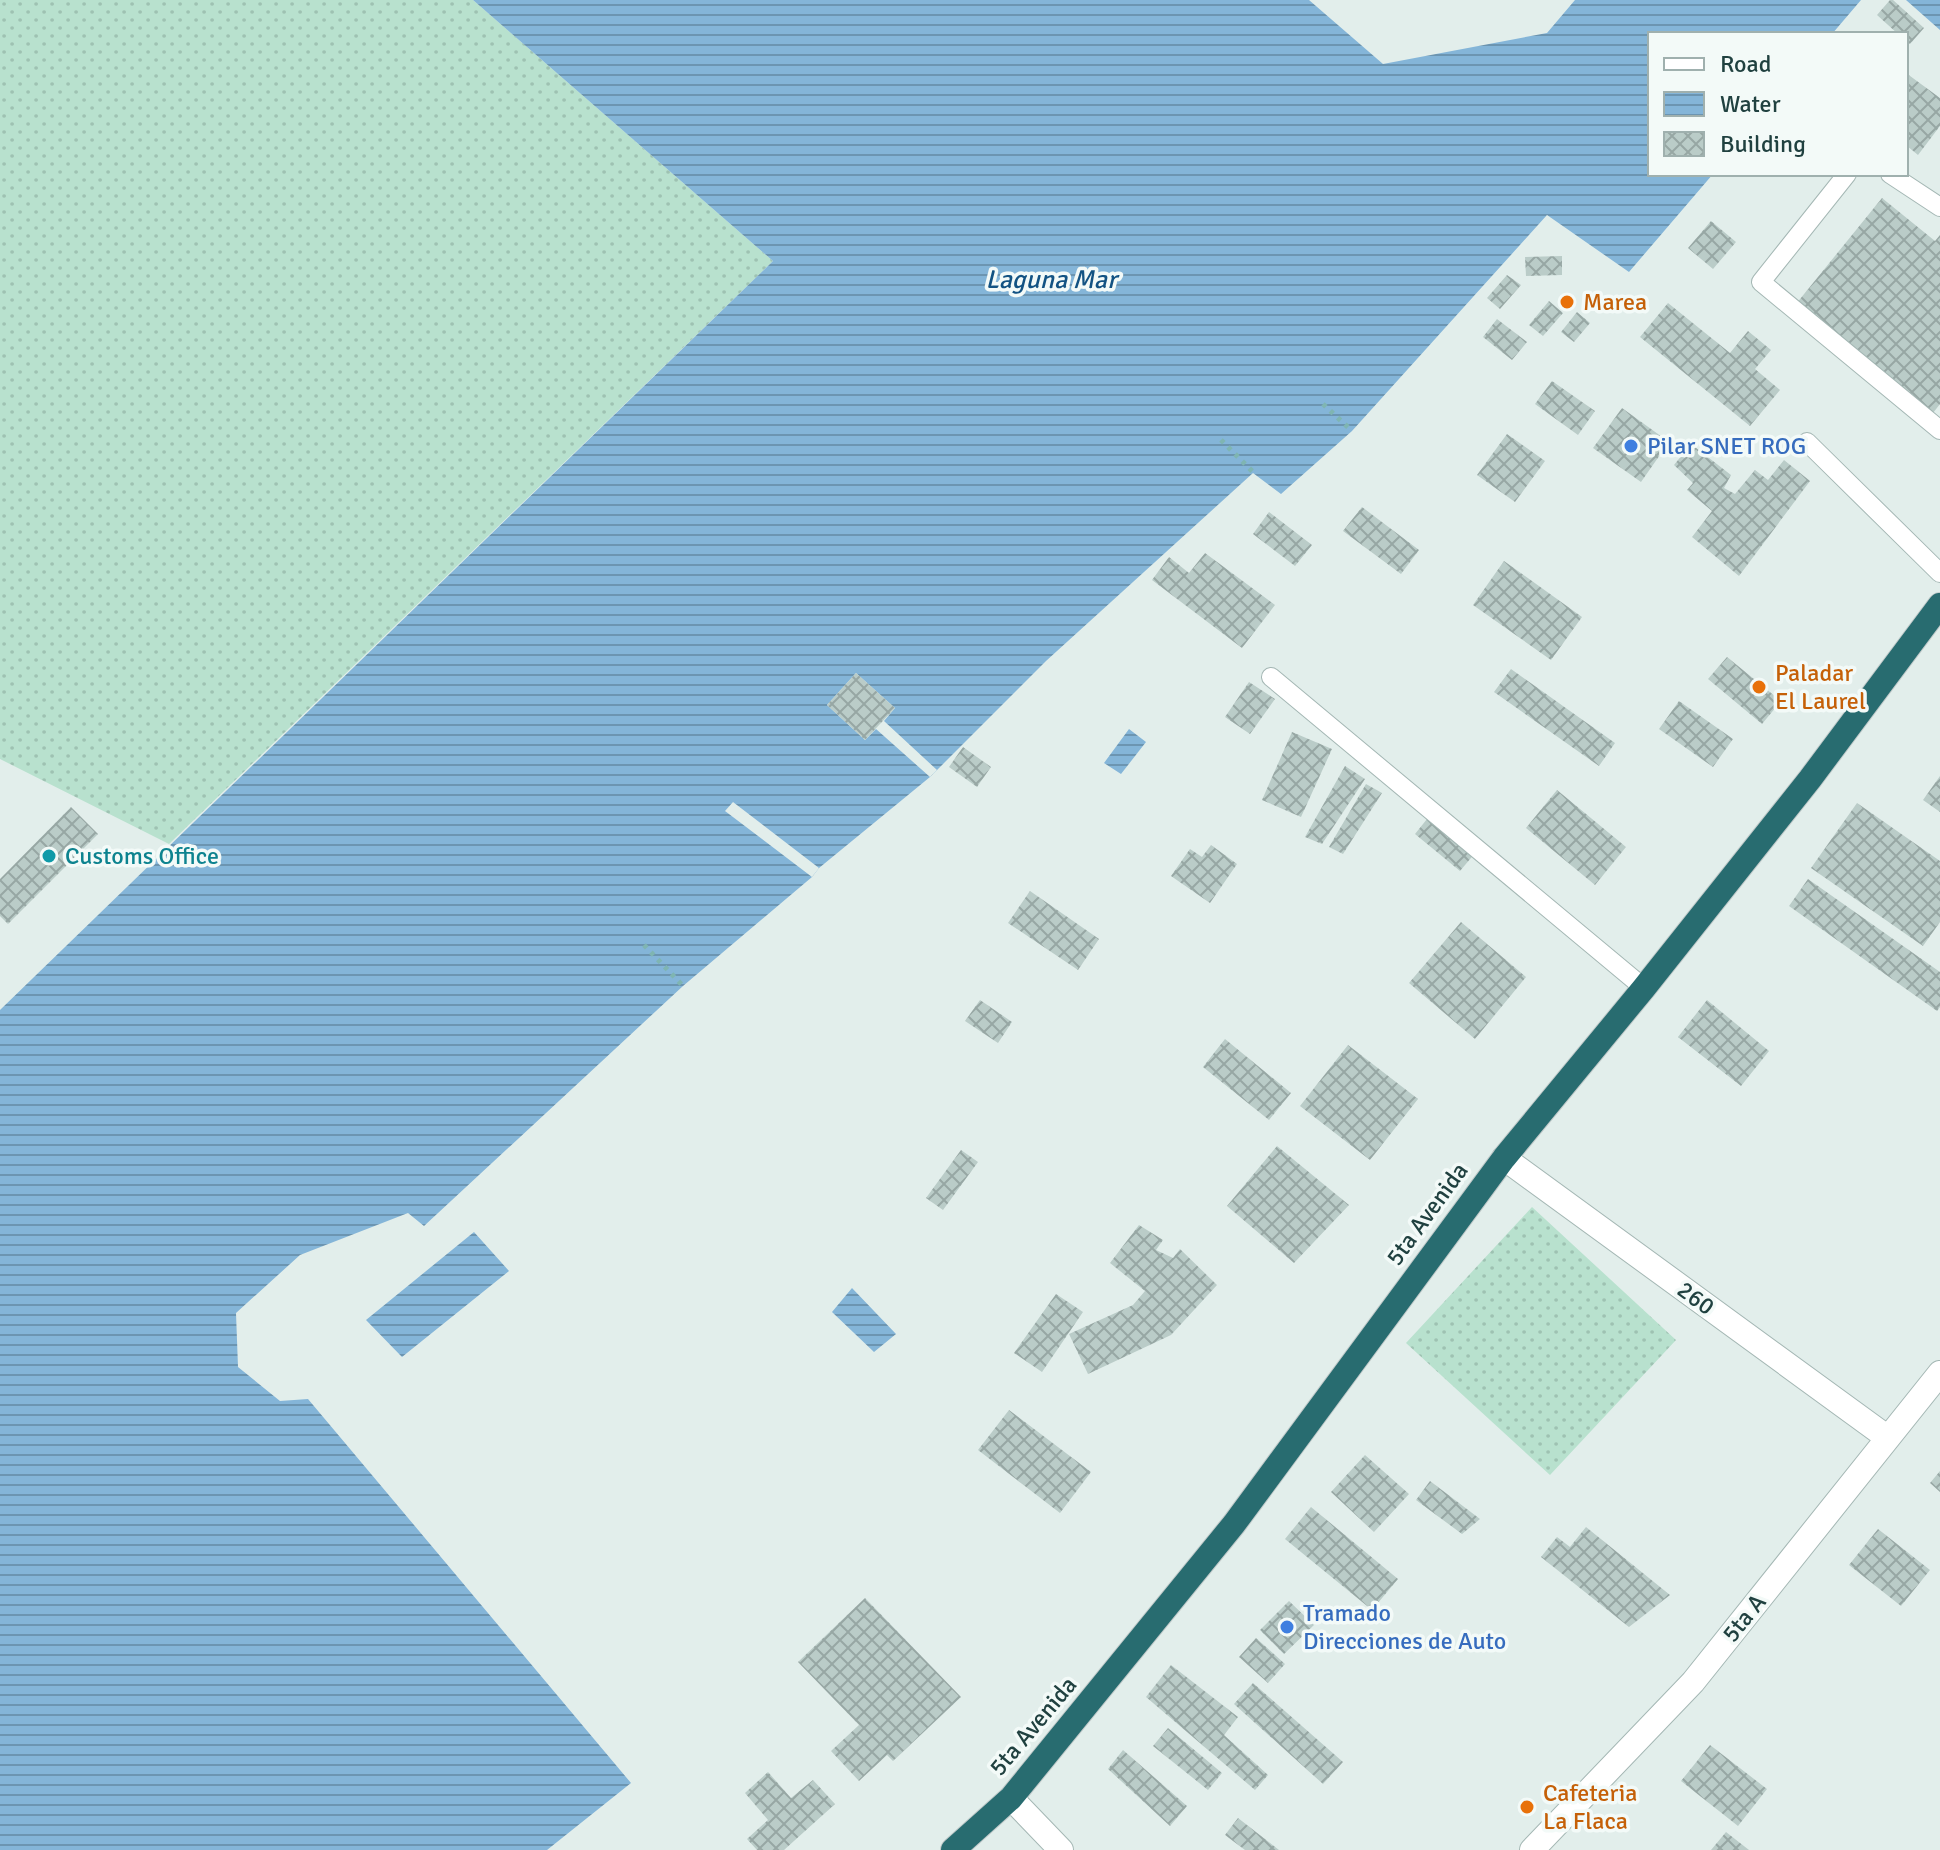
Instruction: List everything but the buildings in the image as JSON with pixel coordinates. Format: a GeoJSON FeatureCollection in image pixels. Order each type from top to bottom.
{"type":"FeatureCollection","features":[{"type":"Feature","properties":{"kind":"highway","name":"5ta Avenida"},"geometry":{"type":"LineString","coordinates":[[953,1850],[1011,1798],[1234,1524],[1504,1158],[1810,779],[1940,605]]}},
{"type":"Feature","properties":{"kind":"street","name":"260"},"geometry":{"type":"LineString","coordinates":[[1504,1158],[1888,1438]]}},
{"type":"Feature","properties":{"kind":"street","name":"5ta A"},"geometry":{"type":"LineString","coordinates":[[1532,1850],[1693,1682],[1940,1373]]}},
{"type":"Feature","properties":{"kind":"street"},"geometry":{"type":"LineString","coordinates":[[1011,1798],[1061,1850]]}},
{"type":"Feature","properties":{"kind":"lane"},"geometry":{"type":"LineString","coordinates":[[1845,176],[1761,282],[1940,430]]}},
{"type":"Feature","properties":{"kind":"lane"},"geometry":{"type":"LineString","coordinates":[[1893,176],[1940,207]]}},
{"type":"Feature","properties":{"kind":"lane"},"geometry":{"type":"LineString","coordinates":[[1807,442],[1940,573]]}},
{"type":"Feature","properties":{"kind":"lane"},"geometry":{"type":"LineString","coordinates":[[1271,677],[1644,988]]}},
{"type":"Feature","properties":{"kind":"path"},"geometry":{"type":"LineString","coordinates":[[1323,404],[1352,431]]}},
{"type":"Feature","properties":{"kind":"path"},"geometry":{"type":"LineString","coordinates":[[1221,440],[1254,473]]}},
{"type":"Feature","properties":{"kind":"path"},"geometry":{"type":"LineString","coordinates":[[644,945],[683,986]]}},
{"type":"Feature","properties":{"kind":"green space"},"geometry":{"type":"Polygon","coordinates":[[[0,0],[473,0],[773,261],[169,844],[0,759],[0,0]]]}},
{"type":"Feature","properties":{"kind":"green space"},"geometry":{"type":"Polygon","coordinates":[[[1532,1207],[1676,1340],[1550,1475],[1406,1343],[1532,1207]]]}},
{"type":"Feature","properties":{"kind":"water","name":"Laguna Mar"},"geometry":{"type":"Polygon","coordinates":[[[473,0],[1309,0],[1383,64],[1547,33],[1575,0],[1861,0],[1834,32],[1648,32],[1648,176],[1711,176],[1629,272],[1547,215],[1352,431],[1281,494],[1253,473],[1046,661],[930,777],[683,986],[424,1226],[408,1213],[300,1255],[236,1313],[238,1367],[280,1401],[308,1399],[631,1783],[547,1850],[0,1850],[0,1010],[773,261],[473,0]]]}},
{"type":"Feature","properties":{"kind":"water"},"geometry":{"type":"Polygon","coordinates":[[[1906,0],[1940,0],[1940,30],[1906,0]]]}},
{"type":"Feature","properties":{"kind":"water"},"geometry":{"type":"Polygon","coordinates":[[[1129,729],[1146,742],[1121,774],[1104,763],[1129,729]]]}},
{"type":"Feature","properties":{"kind":"water"},"geometry":{"type":"Polygon","coordinates":[[[474,1232],[509,1271],[402,1357],[366,1320],[474,1232]]]}},
{"type":"Feature","properties":{"kind":"water"},"geometry":{"type":"Polygon","coordinates":[[[852,1288],[896,1334],[874,1352],[832,1312],[852,1288]]]}},
{"type":"Feature","properties":{"kind":"pier"},"geometry":{"type":"Polygon","coordinates":[[[856,673],[895,708],[884,721],[937,770],[930,777],[876,729],[865,740],[827,705],[856,673]]]}},
{"type":"Feature","properties":{"kind":"pier"},"geometry":{"type":"Polygon","coordinates":[[[733,802],[819,868],[812,877],[725,811],[733,802]]]}},
{"type":"Feature","properties":{"kind":"place","name":"Marea"},"geometry":{"type":"Point","coordinates":[1567,302]}},
{"type":"Feature","properties":{"kind":"place","name":"Pilar SNET ROG"},"geometry":{"type":"Point","coordinates":[1631,446]}},
{"type":"Feature","properties":{"kind":"place","name":"Paladar El Laurel"},"geometry":{"type":"Point","coordinates":[1759,687]}},
{"type":"Feature","properties":{"kind":"place","name":"Customs Office"},"geometry":{"type":"Point","coordinates":[49,856]}},
{"type":"Feature","properties":{"kind":"place","name":"Tramado Direcciones de Auto"},"geometry":{"type":"Point","coordinates":[1287,1627]}},
{"type":"Feature","properties":{"kind":"place","name":"Cafeteria La Flaca"},"geometry":{"type":"Point","coordinates":[1527,1807]}}]}
